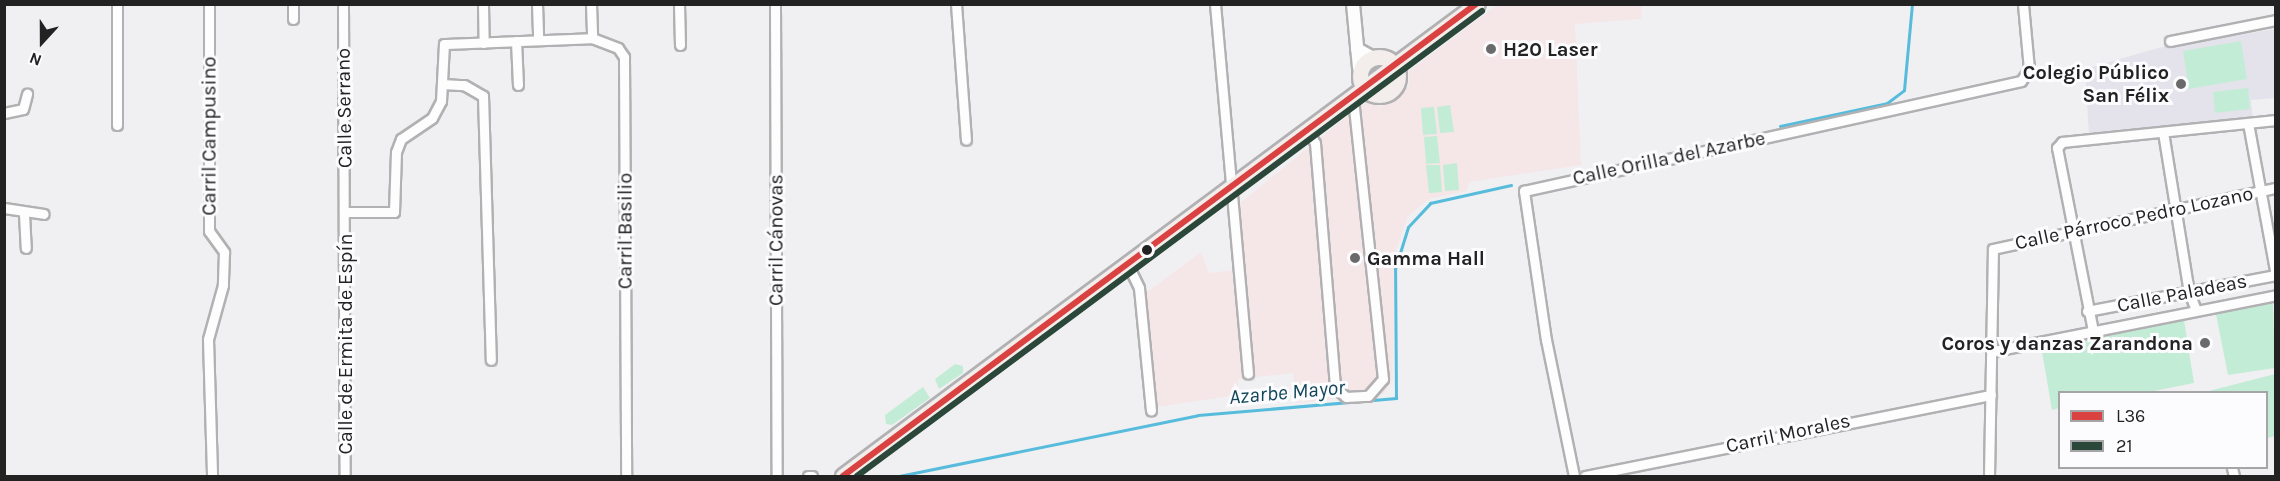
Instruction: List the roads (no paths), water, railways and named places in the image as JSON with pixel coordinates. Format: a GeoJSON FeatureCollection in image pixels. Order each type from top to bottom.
{"type":"FeatureCollection","features":[{"type":"Feature","properties":{"kind":"main road"},"geometry":{"type":"LineString","coordinates":[[843,477],[1477,4]]}},
{"type":"Feature","properties":{"kind":"main road"},"geometry":{"type":"LineString","coordinates":[[1358,94],[1359,68],[1375,59],[1398,64]]}},
{"type":"Feature","properties":{"kind":"street"},"geometry":{"type":"LineString","coordinates":[[117,4],[117,125]]}},
{"type":"Feature","properties":{"kind":"street","name":"Carril Campusino"},"geometry":{"type":"LineString","coordinates":[[209,4],[209,231],[224,252],[223,285],[208,339],[212,477]]}},
{"type":"Feature","properties":{"kind":"street"},"geometry":{"type":"LineString","coordinates":[[293,4],[293,19]]}},
{"type":"Feature","properties":{"kind":"street","name":"Calle Serrano"},"geometry":{"type":"LineString","coordinates":[[343,4],[345,212]]}},
{"type":"Feature","properties":{"kind":"street"},"geometry":{"type":"LineString","coordinates":[[483,4],[484,43]]}},
{"type":"Feature","properties":{"kind":"street"},"geometry":{"type":"LineString","coordinates":[[537,4],[538,40]]}},
{"type":"Feature","properties":{"kind":"street"},"geometry":{"type":"LineString","coordinates":[[345,212],[394,212],[396,152],[401,139],[432,117],[442,84],[444,44],[592,38],[591,4]]}},
{"type":"Feature","properties":{"kind":"street"},"geometry":{"type":"LineString","coordinates":[[679,4],[680,45]]}},
{"type":"Feature","properties":{"kind":"street","name":"Carril Cánovas"},"geometry":{"type":"LineString","coordinates":[[775,4],[777,477]]}},
{"type":"Feature","properties":{"kind":"street"},"geometry":{"type":"LineString","coordinates":[[956,4],[966,140]]}},
{"type":"Feature","properties":{"kind":"street"},"geometry":{"type":"LineString","coordinates":[[1215,4],[1228,190],[1236,214],[1248,374]]}},
{"type":"Feature","properties":{"kind":"street"},"geometry":{"type":"LineString","coordinates":[[1353,4],[1359,68]]}},
{"type":"Feature","properties":{"kind":"street","name":"Calle Orilla del Azarbe"},"geometry":{"type":"LineString","coordinates":[[1574,477],[1546,340],[1524,191],[2021,81],[2029,69],[2023,4]]}},
{"type":"Feature","properties":{"kind":"street"},"geometry":{"type":"LineString","coordinates":[[2169,41],[2276,21]]}},
{"type":"Feature","properties":{"kind":"street","name":"Carril Basilio"},"geometry":{"type":"LineString","coordinates":[[592,38],[618,48],[624,57],[626,477]]}},
{"type":"Feature","properties":{"kind":"street"},"geometry":{"type":"LineString","coordinates":[[516,41],[518,85]]}},
{"type":"Feature","properties":{"kind":"street"},"geometry":{"type":"LineString","coordinates":[[1357,49],[1375,59]]}},
{"type":"Feature","properties":{"kind":"street"},"geometry":{"type":"LineString","coordinates":[[442,84],[464,85],[483,96],[491,360]]}},
{"type":"Feature","properties":{"kind":"street"},"geometry":{"type":"LineString","coordinates":[[4,113],[23,109],[27,94]]}},
{"type":"Feature","properties":{"kind":"street"},"geometry":{"type":"LineString","coordinates":[[1308,130],[1315,143],[1335,387],[1346,397],[1368,396],[1383,380],[1358,94]]}},
{"type":"Feature","properties":{"kind":"street"},"geometry":{"type":"LineString","coordinates":[[2093,331],[2057,148],[2062,142],[2276,120]]}},
{"type":"Feature","properties":{"kind":"street"},"geometry":{"type":"LineString","coordinates":[[2248,123],[2275,275]]}},
{"type":"Feature","properties":{"kind":"street"},"geometry":{"type":"LineString","coordinates":[[2163,132],[2174,212],[2189,292],[2196,310]]}},
{"type":"Feature","properties":{"kind":"street","name":"Calle Párroco Pedro Lozano"},"geometry":{"type":"LineString","coordinates":[[1994,351],[1993,249],[2074,234],[2259,190],[2276,188]]}},
{"type":"Feature","properties":{"kind":"street"},"geometry":{"type":"LineString","coordinates":[[4,208],[24,213],[44,214]]}},
{"type":"Feature","properties":{"kind":"street","name":"Calle de Ermita de Espín"},"geometry":{"type":"LineString","coordinates":[[345,212],[345,477]]}},
{"type":"Feature","properties":{"kind":"street"},"geometry":{"type":"LineString","coordinates":[[24,213],[26,248]]}},
{"type":"Feature","properties":{"kind":"street"},"geometry":{"type":"LineString","coordinates":[[1128,265],[1139,288],[1151,410]]}},
{"type":"Feature","properties":{"kind":"street","name":"Calle Paladeas"},"geometry":{"type":"LineString","coordinates":[[2088,311],[2275,275]]}},
{"type":"Feature","properties":{"kind":"street"},"geometry":{"type":"LineString","coordinates":[[1989,477],[1994,351],[2276,295]]}},
{"type":"Feature","properties":{"kind":"street","name":"Carril Morales"},"geometry":{"type":"LineString","coordinates":[[1585,477],[1991,395]]}},
{"type":"Feature","properties":{"kind":"waterway","name":"Azarbe Mayor"},"geometry":{"type":"LineString","coordinates":[[1780,126],[1887,103],[1904,90],[1912,4]]}},
{"type":"Feature","properties":{"kind":"waterway","name":"Azarbe Mayor"},"geometry":{"type":"LineString","coordinates":[[899,476],[1198,415],[1396,398],[1395,269],[1408,227],[1430,203],[1511,185]]}},
{"type":"Feature","properties":{"kind":"place","name":"H20 Laser"},"geometry":{"type":"Point","coordinates":[1491,49]}},
{"type":"Feature","properties":{"kind":"place","name":"Colegio Público San Félix"},"geometry":{"type":"Point","coordinates":[2181,84]}},
{"type":"Feature","properties":{"kind":"place","name":"Gamma Hall"},"geometry":{"type":"Point","coordinates":[1355,258]}},
{"type":"Feature","properties":{"kind":"place","name":"Coros y danzas Zarandona"},"geometry":{"type":"Point","coordinates":[2205,343]}}]}
